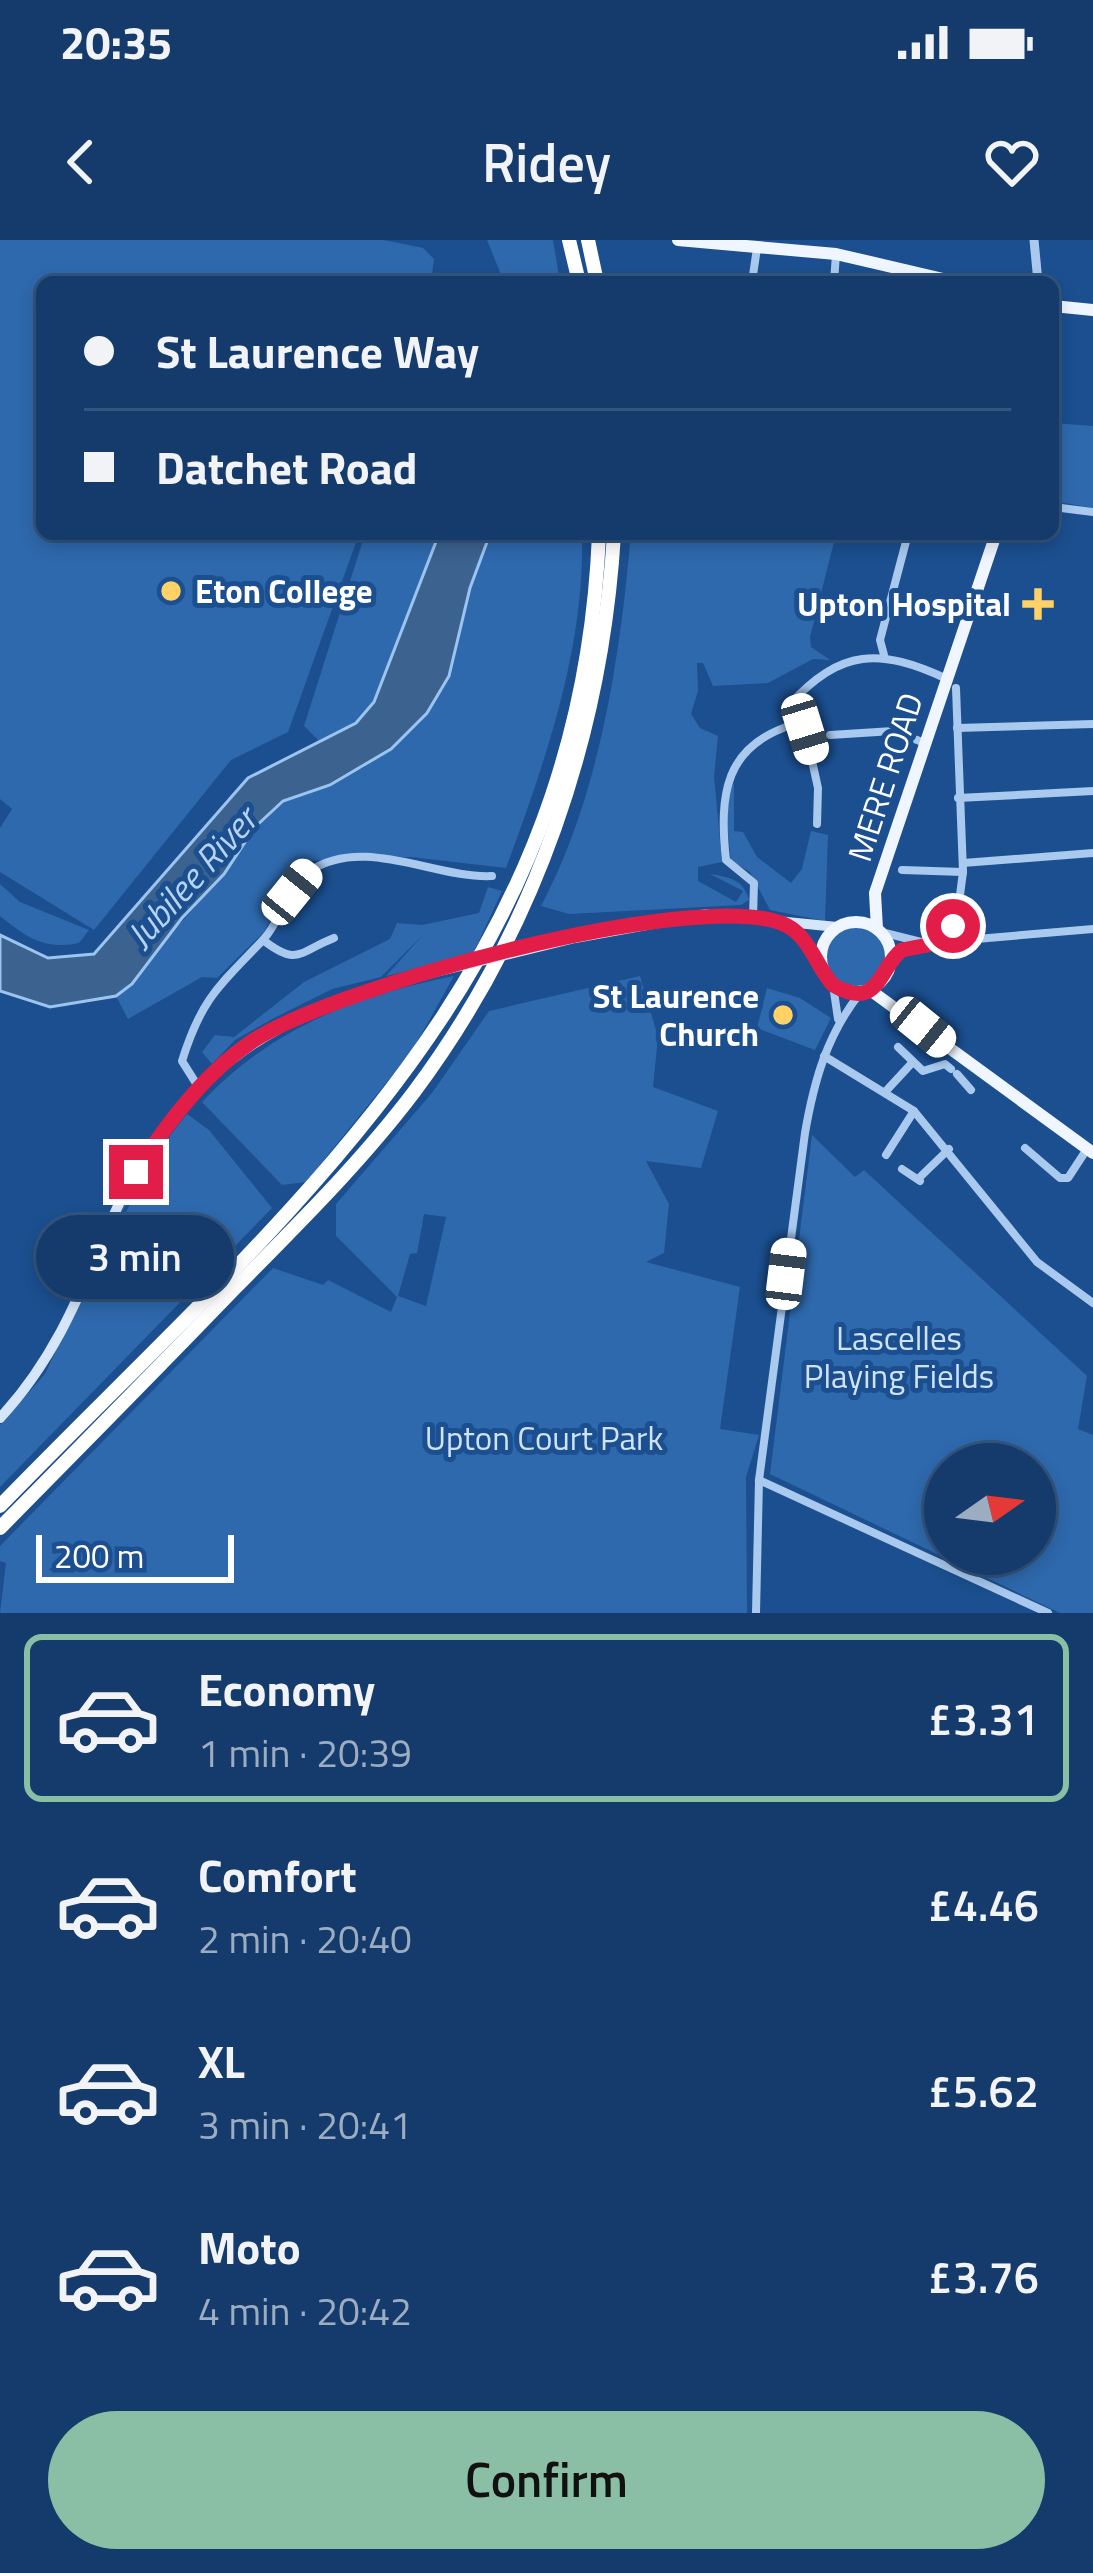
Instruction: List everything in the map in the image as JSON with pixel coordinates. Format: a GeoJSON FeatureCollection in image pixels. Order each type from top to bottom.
{"type":"FeatureCollection","features":[{"type":"Feature","properties":{"kind":"highway"},"geometry":{"type":"LineString","coordinates":[[569,240],[578,276]]}},
{"type":"Feature","properties":{"kind":"highway"},"geometry":{"type":"LineString","coordinates":[[588,241],[596,276]]}},
{"type":"Feature","properties":{"kind":"highway"},"geometry":{"type":"LineString","coordinates":[[0,1506],[358,1137],[458,998],[521,874],[557,776],[584,663],[598,540]]}},
{"type":"Feature","properties":{"kind":"highway"},"geometry":{"type":"LineString","coordinates":[[0,1528],[349,1169],[454,1033],[520,915],[563,806],[597,676],[613,540]]}},
{"type":"Feature","properties":{"kind":"main road"},"geometry":{"type":"LineString","coordinates":[[678,240],[775,244],[930,276]]}},
{"type":"Feature","properties":{"kind":"main road"},"geometry":{"type":"LineString","coordinates":[[728,240],[757,246]]}},
{"type":"Feature","properties":{"kind":"main road"},"geometry":{"type":"LineString","coordinates":[[1059,307],[1092,313]]}},
{"type":"Feature","properties":{"kind":"main road","name":"MERE ROAD"},"geometry":{"type":"LineString","coordinates":[[875,893],[925,743],[952,683],[994,540]]}},
{"type":"Feature","properties":{"kind":"main road"},"geometry":{"type":"LineString","coordinates":[[822,968],[821,949],[875,893]]}},
{"type":"Feature","properties":{"kind":"main road"},"geometry":{"type":"LineString","coordinates":[[865,991],[886,976],[891,960],[879,930],[875,893]]}},
{"type":"Feature","properties":{"kind":"main road"},"geometry":{"type":"LineString","coordinates":[[0,1418],[35,1381],[61,1339],[136,1172],[200,1089],[241,1050],[304,1012],[440,970],[695,915],[879,930]]}},
{"type":"Feature","properties":{"kind":"main road"},"geometry":{"type":"LineString","coordinates":[[783,923],[804,939],[833,985],[865,991],[899,1009],[1090,1151]]}},
{"type":"Feature","properties":{"kind":"main road"},"geometry":{"type":"LineString","coordinates":[[886,976],[899,1009]]}},
{"type":"Feature","properties":{"kind":"street"},"geometry":{"type":"LineString","coordinates":[[1034,240],[1037,276]]}},
{"type":"Feature","properties":{"kind":"street"},"geometry":{"type":"LineString","coordinates":[[753,276],[757,246]]}},
{"type":"Feature","properties":{"kind":"street"},"geometry":{"type":"LineString","coordinates":[[834,276],[836,254]]}},
{"type":"Feature","properties":{"kind":"street"},"geometry":{"type":"LineString","coordinates":[[1059,508],[1093,512]]}},
{"type":"Feature","properties":{"kind":"street"},"geometry":{"type":"LineString","coordinates":[[884,656],[880,640],[906,540]]}},
{"type":"Feature","properties":{"kind":"street"},"geometry":{"type":"LineString","coordinates":[[790,725],[788,705],[803,689],[854,658],[884,656],[952,683],[963,867],[954,940]]}},
{"type":"Feature","properties":{"kind":"street"},"geometry":{"type":"LineString","coordinates":[[956,728],[1093,724]]}},
{"type":"Feature","properties":{"kind":"street"},"geometry":{"type":"LineString","coordinates":[[753,917],[754,884],[725,860],[721,795],[752,744],[790,725],[805,729],[815,764],[817,824]]}},
{"type":"Feature","properties":{"kind":"street"},"geometry":{"type":"LineString","coordinates":[[830,735],[892,731],[925,743]]}},
{"type":"Feature","properties":{"kind":"street"},"geometry":{"type":"LineString","coordinates":[[958,798],[1093,791]]}},
{"type":"Feature","properties":{"kind":"street"},"geometry":{"type":"LineString","coordinates":[[902,870],[1093,853]]}},
{"type":"Feature","properties":{"kind":"street"},"geometry":{"type":"LineString","coordinates":[[200,1089],[184,1071],[183,1055],[218,980],[263,940],[308,872],[334,862],[421,862],[492,876]]}},
{"type":"Feature","properties":{"kind":"street"},"geometry":{"type":"LineString","coordinates":[[891,960],[904,949],[929,943],[1093,928]]}},
{"type":"Feature","properties":{"kind":"street"},"geometry":{"type":"LineString","coordinates":[[879,930],[929,943]]}},
{"type":"Feature","properties":{"kind":"street"},"geometry":{"type":"LineString","coordinates":[[263,940],[285,957],[297,957],[334,938]]}},
{"type":"Feature","properties":{"kind":"street"},"geometry":{"type":"LineString","coordinates":[[833,985],[838,1020]]}},
{"type":"Feature","properties":{"kind":"street"},"geometry":{"type":"LineString","coordinates":[[756,1613],[759,1480],[796,1180],[824,1056],[838,1020],[865,991]]}},
{"type":"Feature","properties":{"kind":"street"},"geometry":{"type":"LineString","coordinates":[[898,1047],[910,1064],[923,1071],[945,1064],[969,1088],[980,1072]]}},
{"type":"Feature","properties":{"kind":"street"},"geometry":{"type":"LineString","coordinates":[[824,1056],[914,1111],[1037,1262],[1093,1303]]}},
{"type":"Feature","properties":{"kind":"street"},"geometry":{"type":"LineString","coordinates":[[886,1091],[910,1064]]}},
{"type":"Feature","properties":{"kind":"street"},"geometry":{"type":"LineString","coordinates":[[876,1148],[888,1156],[914,1111]]}},
{"type":"Feature","properties":{"kind":"street"},"geometry":{"type":"LineString","coordinates":[[1025,1148],[1060,1178],[1068,1178],[1090,1151]]}},
{"type":"Feature","properties":{"kind":"street"},"geometry":{"type":"LineString","coordinates":[[902,1169],[920,1181],[949,1149]]}},
{"type":"Feature","properties":{"kind":"street"},"geometry":{"type":"LineString","coordinates":[[759,1480],[1048,1613]]}},
{"type":"Feature","properties":{"kind":"green space","name":"Eton College"},"geometry":{"type":"Polygon","coordinates":[[[0,240],[384,240],[423,248],[434,259],[432,276],[36,276],[36,540],[357,540],[288,732],[231,760],[94,930],[0,872],[0,828],[12,809],[0,799],[0,240]]]}},
{"type":"Feature","properties":{"kind":"green space"},"geometry":{"type":"Polygon","coordinates":[[[487,240],[553,240],[559,276],[502,276],[487,240]]]}},
{"type":"Feature","properties":{"kind":"green space"},"geometry":{"type":"Polygon","coordinates":[[[1059,423],[1093,426],[1093,508],[1059,502],[1059,423]]]}},
{"type":"Feature","properties":{"kind":"green space"},"geometry":{"type":"Polygon","coordinates":[[[363,540],[437,540],[374,702],[356,722],[321,743],[304,726],[363,540]]]}},
{"type":"Feature","properties":{"kind":"green space"},"geometry":{"type":"Polygon","coordinates":[[[488,540],[582,540],[570,662],[548,746],[506,868],[411,857],[306,861],[263,933],[217,978],[202,977],[128,1019],[116,996],[224,874],[255,827],[283,801],[363,768],[427,713],[453,666],[470,588],[488,540]]]}},
{"type":"Feature","properties":{"kind":"green space"},"geometry":{"type":"Polygon","coordinates":[[[630,540],[834,540],[810,637],[811,647],[830,660],[813,659],[768,683],[713,686],[703,663],[697,663],[698,691],[691,714],[700,728],[718,736],[714,776],[722,862],[698,867],[698,881],[736,902],[743,891],[710,874],[734,880],[743,888],[749,900],[741,905],[569,914],[541,906],[593,772],[621,628],[630,540]]]}},
{"type":"Feature","properties":{"kind":"green space"},"geometry":{"type":"Polygon","coordinates":[[[734,783],[734,831],[743,832],[757,857],[791,883],[802,869],[811,831],[828,835],[825,921],[770,910],[750,872],[731,861],[724,792],[734,783]]]}},
{"type":"Feature","properties":{"kind":"green space"},"geometry":{"type":"Polygon","coordinates":[[[0,884],[20,902],[89,930],[79,943],[67,945],[28,936],[0,916],[0,884]]]}},
{"type":"Feature","properties":{"kind":"green space"},"geometry":{"type":"Polygon","coordinates":[[[488,887],[502,891],[472,956],[386,976],[423,935],[381,977],[332,989],[276,1017],[235,1040],[212,1064],[202,1052],[215,1035],[234,1037],[304,982],[390,939],[397,923],[422,925],[479,913],[488,887]]]}},
{"type":"Feature","properties":{"kind":"green space"},"geometry":{"type":"Polygon","coordinates":[[[855,927],[877,935],[885,957],[877,979],[855,987],[833,979],[825,957],[833,935],[855,927]]]}},
{"type":"Feature","properties":{"kind":"green space"},"geometry":{"type":"Polygon","coordinates":[[[454,976],[412,1051],[306,1182],[282,1185],[202,1102],[257,1054],[317,1019],[383,994],[454,976]]]}},
{"type":"Feature","properties":{"kind":"green space","name":"Upton Court Park"},"geometry":{"type":"Polygon","coordinates":[[[640,976],[658,1037],[653,1087],[718,1111],[701,1168],[646,1161],[669,1204],[664,1253],[646,1262],[740,1287],[720,1429],[759,1435],[746,1477],[747,1613],[0,1613],[6,1563],[0,1561],[0,1546],[273,1268],[323,1285],[328,1280],[391,1312],[397,1297],[336,1236],[336,1204],[432,1093],[489,1011],[640,976]],[[424,1214],[417,1253],[410,1254],[398,1296],[426,1306],[446,1217],[424,1214]]]}},
{"type":"Feature","properties":{"kind":"green space"},"geometry":{"type":"Polygon","coordinates":[[[767,988],[800,998],[831,1018],[815,1050],[757,1028],[767,988]]]}},
{"type":"Feature","properties":{"kind":"green space"},"geometry":{"type":"Polygon","coordinates":[[[187,1114],[209,1130],[272,1208],[0,1487],[0,1425],[45,1374],[111,1233],[158,1152],[187,1114]]]}},
{"type":"Feature","properties":{"kind":"green space","name":"Lascelles Playing Fields"},"geometry":{"type":"Polygon","coordinates":[[[812,1135],[855,1177],[864,1170],[1087,1376],[1078,1429],[1093,1435],[1093,1613],[1060,1613],[981,1575],[1056,1575],[1056,1443],[924,1443],[924,1548],[770,1474],[812,1135]]]}},
{"type":"Feature","properties":{"kind":"water","name":"Jubilee River"},"geometry":{"type":"Polygon","coordinates":[[[437,540],[488,540],[470,588],[449,676],[427,713],[391,749],[330,785],[283,801],[255,827],[224,874],[182,918],[132,984],[116,996],[50,1007],[0,991],[0,935],[48,958],[94,954],[248,778],[356,723],[374,702],[437,540]]]}},
{"type":"Feature","properties":{"kind":"place","name":"Eton College"},"geometry":{"type":"Point","coordinates":[171,591]}},
{"type":"Feature","properties":{"kind":"place","name":"Upton Hospital"},"geometry":{"type":"Point","coordinates":[1038,604]}},
{"type":"Feature","properties":{"kind":"place","name":"St Laurence Church"},"geometry":{"type":"Point","coordinates":[783,1015]}},
{"type":"Feature","properties":{"kind":"route"},"geometry":{"type":"LineString","coordinates":[[136,1172],[179,1112],[230,1058],[285,1022],[352,993],[606,930],[721,914],[783,923],[804,939],[833,985],[861,992],[879,984],[902,950],[954,940],[953,926]]}}]}
